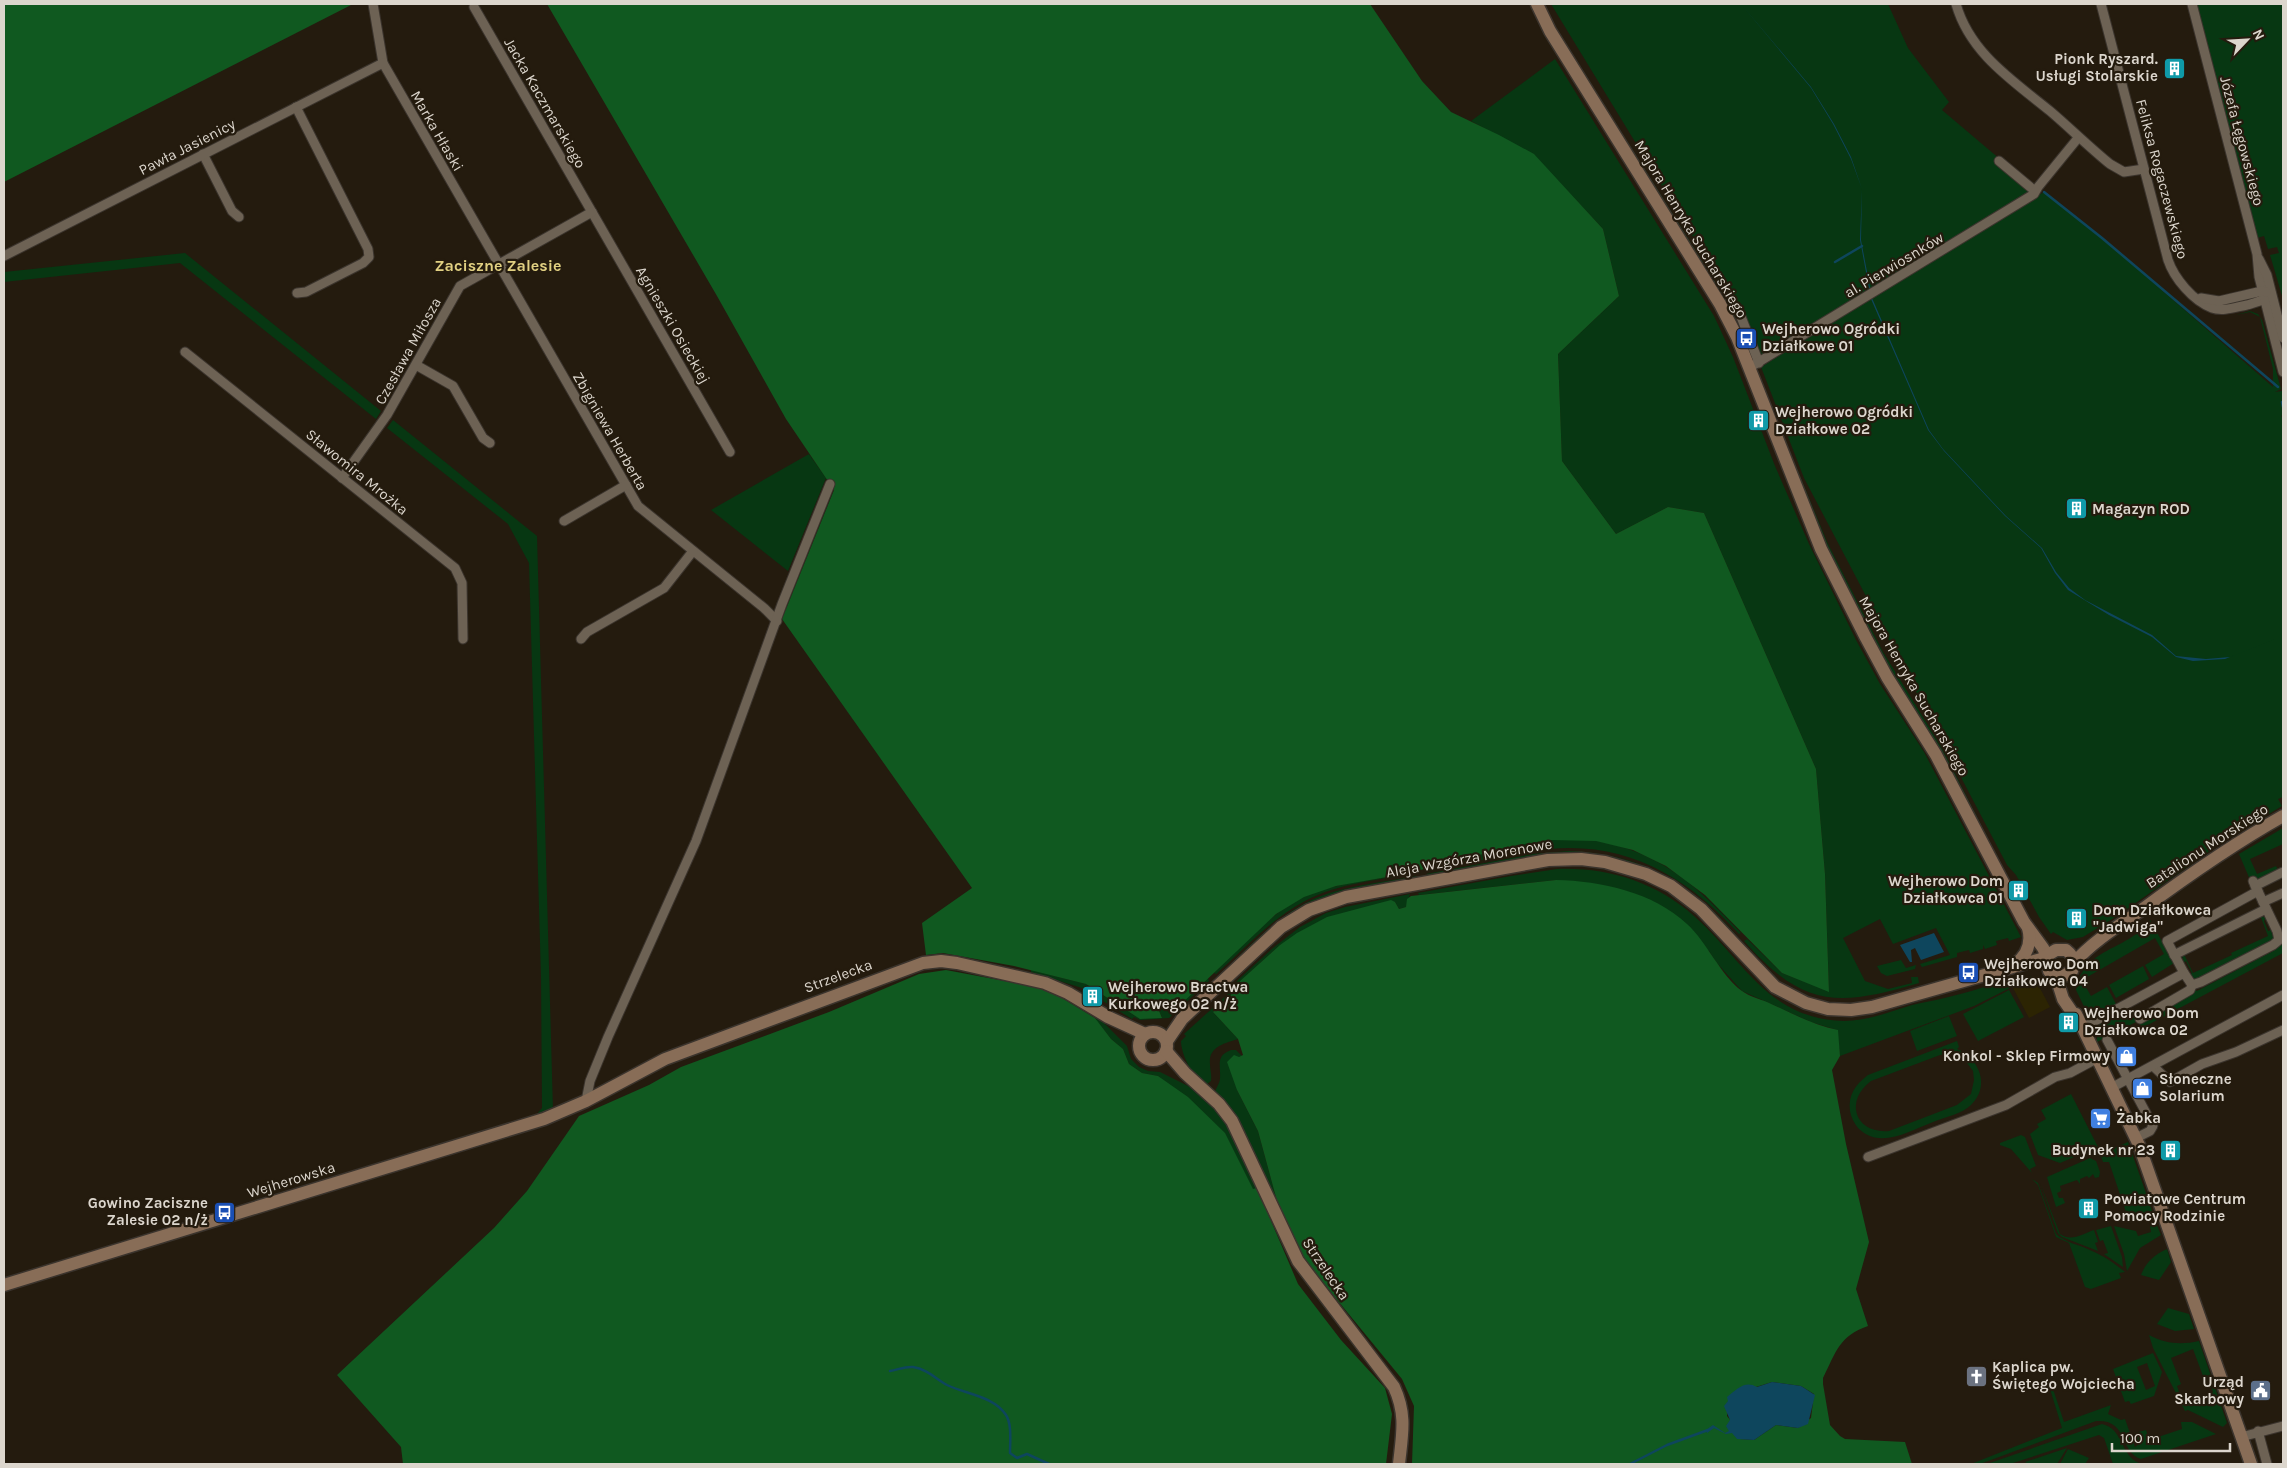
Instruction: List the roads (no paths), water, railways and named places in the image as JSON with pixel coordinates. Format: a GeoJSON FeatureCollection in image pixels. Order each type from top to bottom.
{"type":"FeatureCollection","features":[{"type":"Feature","properties":{"kind":"street","name":"Marka Hłaski"},"geometry":{"type":"LineString","coordinates":[[373,4],[383,63],[498,264]]}},
{"type":"Feature","properties":{"kind":"street","name":"Majora Henryka Sucharskiego"},"geometry":{"type":"LineString","coordinates":[[1538,4],[1555,39],[1720,304],[1737,338],[1756,364],[1821,549],[1887,677],[1936,755],[2028,928],[2047,956]]}},
{"type":"Feature","properties":{"kind":"street"},"geometry":{"type":"LineString","coordinates":[[1956,4],[1965,27],[1985,56],[2069,128],[2078,138],[2117,168],[2133,172],[2144,169]]}},
{"type":"Feature","properties":{"kind":"street","name":"Feliksa Rogaczewskiego"},"geometry":{"type":"LineString","coordinates":[[2101,4],[2170,266],[2180,282],[2212,308],[2231,308],[2266,295]]}},
{"type":"Feature","properties":{"kind":"street","name":"Józefa Łęgowskiego"},"geometry":{"type":"LineString","coordinates":[[2192,4],[2258,257],[2264,269],[2266,295],[2283,372]]}},
{"type":"Feature","properties":{"kind":"street","name":"Jacka Kaczmarskiego"},"geometry":{"type":"LineString","coordinates":[[474,7],[592,212]]}},
{"type":"Feature","properties":{"kind":"street","name":"Pawła Jasienicy"},"geometry":{"type":"LineString","coordinates":[[4,256],[383,63]]}},
{"type":"Feature","properties":{"kind":"street"},"geometry":{"type":"LineString","coordinates":[[296,107],[368,249],[369,257],[363,263],[306,292],[297,293]]}},
{"type":"Feature","properties":{"kind":"street","name":"al. Pierwiosnków"},"geometry":{"type":"LineString","coordinates":[[1756,364],[1998,218],[2034,194],[2036,189],[2078,138]]}},
{"type":"Feature","properties":{"kind":"street"},"geometry":{"type":"LineString","coordinates":[[203,154],[232,211],[239,217]]}},
{"type":"Feature","properties":{"kind":"street"},"geometry":{"type":"LineString","coordinates":[[1999,161],[2036,189]]}},
{"type":"Feature","properties":{"kind":"street","name":"Czesława Miłosza"},"geometry":{"type":"LineString","coordinates":[[342,478],[387,415],[460,286],[592,212]]}},
{"type":"Feature","properties":{"kind":"street","name":"Agnieszki Osieckiej"},"geometry":{"type":"LineString","coordinates":[[592,212],[730,452]]}},
{"type":"Feature","properties":{"kind":"street","name":"Zbigniewa Herberta"},"geometry":{"type":"LineString","coordinates":[[498,264],[638,506],[764,608],[777,621]]}},
{"type":"Feature","properties":{"kind":"street","name":"Józefa Łęgowskiego"},"geometry":{"type":"LineString","coordinates":[[2266,295],[2283,338]]}},
{"type":"Feature","properties":{"kind":"street"},"geometry":{"type":"LineString","coordinates":[[1738,308],[1756,364]]}},
{"type":"Feature","properties":{"kind":"street","name":"Sławomira Mrożka"},"geometry":{"type":"LineString","coordinates":[[185,352],[455,568],[462,583],[463,639]]}},
{"type":"Feature","properties":{"kind":"street"},"geometry":{"type":"LineString","coordinates":[[416,365],[453,386],[483,438],[490,443]]}},
{"type":"Feature","properties":{"kind":"street"},"geometry":{"type":"LineString","coordinates":[[586,1102],[590,1081],[608,1037],[696,841],[830,484]]}},
{"type":"Feature","properties":{"kind":"street"},"geometry":{"type":"LineString","coordinates":[[564,521],[626,485]]}},
{"type":"Feature","properties":{"kind":"street"},"geometry":{"type":"LineString","coordinates":[[582,640],[586,632],[664,588],[693,551]]}},
{"type":"Feature","properties":{"kind":"street","name":"Batalionu Morskiego"},"geometry":{"type":"LineString","coordinates":[[2072,968],[2100,939],[2212,860],[2283,816]]}},
{"type":"Feature","properties":{"kind":"street","name":"Aleja Wzgórza Morenowe"},"geometry":{"type":"LineString","coordinates":[[1163,1046],[1182,1019],[1281,927],[1319,905],[1355,895],[1558,859],[1605,862],[1646,874],[1671,886],[1687,897],[1715,922],[1765,978],[1793,998],[1814,1005],[1851,1010],[1872,1007],[2015,967],[2047,956]]}},
{"type":"Feature","properties":{"kind":"street"},"geometry":{"type":"LineString","coordinates":[[2192,985],[2167,941],[2255,886],[2283,872]]}},
{"type":"Feature","properties":{"kind":"street"},"geometry":{"type":"LineString","coordinates":[[2140,1019],[2188,992],[2192,985],[2280,941],[2255,886]]}},
{"type":"Feature","properties":{"kind":"street"},"geometry":{"type":"LineString","coordinates":[[2174,955],[2265,906],[2283,893]]}},
{"type":"Feature","properties":{"kind":"street","name":"Majora Henryka Sucharskiego"},"geometry":{"type":"LineString","coordinates":[[2016,906],[2048,940],[2064,950]]}},
{"type":"Feature","properties":{"kind":"street"},"geometry":{"type":"LineString","coordinates":[[2015,967],[2027,951],[2029,943],[2028,928]]}},
{"type":"Feature","properties":{"kind":"street","name":"Batalionu Morskiego"},"geometry":{"type":"LineString","coordinates":[[2064,950],[2100,939]]}},
{"type":"Feature","properties":{"kind":"street"},"geometry":{"type":"LineString","coordinates":[[2080,1024],[2063,999],[2057,980],[2051,973],[2047,956],[2056,950],[2064,950],[2073,957],[2068,984],[2069,997],[2096,1059],[2136,1138],[2251,1464]]}},
{"type":"Feature","properties":{"kind":"street","name":"Strzelecka"},"geometry":{"type":"LineString","coordinates":[[586,1102],[651,1065],[680,1052],[909,968],[931,962],[957,963],[1037,981],[1068,993],[1142,1039]]}},
{"type":"Feature","properties":{"kind":"street","name":"Aleja Wzgórza Morenowe"},"geometry":{"type":"LineString","coordinates":[[2015,967],[2037,967],[2051,973]]}},
{"type":"Feature","properties":{"kind":"street"},"geometry":{"type":"LineString","coordinates":[[2051,973],[2062,977],[2072,968]]}},
{"type":"Feature","properties":{"kind":"street"},"geometry":{"type":"LineString","coordinates":[[2080,1024],[2184,972]]}},
{"type":"Feature","properties":{"kind":"street"},"geometry":{"type":"LineString","coordinates":[[2111,1088],[2154,1067],[2283,995]]}},
{"type":"Feature","properties":{"kind":"street"},"geometry":{"type":"LineString","coordinates":[[2154,1067],[2170,1082],[2202,1064],[2236,1052],[2283,1030]]}},
{"type":"Feature","properties":{"kind":"street"},"geometry":{"type":"LineString","coordinates":[[1155,1032],[1163,1046],[1155,1060],[1145,1058],[1141,1054],[1142,1039],[1155,1032]]}},
{"type":"Feature","properties":{"kind":"street"},"geometry":{"type":"LineString","coordinates":[[2107,1040],[2153,1126],[2150,1131],[2136,1138]]}},
{"type":"Feature","properties":{"kind":"street","name":"Strzelecka"},"geometry":{"type":"LineString","coordinates":[[1163,1046],[1172,1068],[1185,1073],[1219,1104],[1229,1116],[1244,1143],[1298,1261],[1394,1387],[1399,1399],[1404,1422],[1398,1464]]}},
{"type":"Feature","properties":{"kind":"street"},"geometry":{"type":"LineString","coordinates":[[1868,1157],[2006,1105],[2055,1077],[2070,1073],[2096,1059]]}},
{"type":"Feature","properties":{"kind":"street","name":"Wejherowska"},"geometry":{"type":"LineString","coordinates":[[4,1285],[519,1127],[586,1102]]}},
{"type":"Feature","properties":{"kind":"street"},"geometry":{"type":"LineString","coordinates":[[2241,1437],[2283,1426]]}},
{"type":"Feature","properties":{"kind":"street"},"geometry":{"type":"LineString","coordinates":[[2258,1431],[2267,1464]]}},
{"type":"Feature","properties":{"kind":"water"},"geometry":{"type":"Polygon","coordinates":[[[1741,4],[1811,87],[1834,124],[1851,157],[1862,189],[1851,159],[1811,88],[1741,4]]]}},
{"type":"Feature","properties":{"kind":"water"},"geometry":{"type":"Polygon","coordinates":[[[1862,189],[1861,240],[1872,298],[1929,430],[1943,449],[2006,516],[2042,548],[2056,572],[2069,588],[2085,600],[2152,635],[2176,656],[2206,659],[2230,657],[2283,636],[2225,659],[2193,661],[2176,657],[2152,637],[2109,615],[2068,590],[2055,573],[2041,548],[2005,516],[1944,451],[1928,430],[1871,299],[1860,240],[1862,189]]]}},
{"type":"Feature","properties":{"kind":"water"},"geometry":{"type":"Polygon","coordinates":[[[1934,933],[1944,952],[1921,960],[1915,948],[1911,950],[1912,962],[1910,962],[1900,945],[1934,933]]]}},
{"type":"Feature","properties":{"kind":"water"},"geometry":{"type":"Polygon","coordinates":[[[1772,1382],[1801,1386],[1815,1395],[1808,1424],[1798,1428],[1776,1425],[1754,1440],[1737,1439],[1732,1433],[1726,1434],[1714,1428],[1707,1433],[1706,1430],[1713,1425],[1725,1433],[1729,1431],[1726,1426],[1730,1420],[1724,1406],[1728,1401],[1727,1397],[1734,1391],[1741,1386],[1749,1384],[1757,1387],[1772,1382]]]}},
{"type":"Feature","properties":{"kind":"waterway"},"geometry":{"type":"LineString","coordinates":[[2044,192],[2102,238],[2278,387]]}},
{"type":"Feature","properties":{"kind":"waterway"},"geometry":{"type":"LineString","coordinates":[[1835,262],[1862,246]]}},
{"type":"Feature","properties":{"kind":"waterway"},"geometry":{"type":"LineString","coordinates":[[2282,402],[2283,407]]}},
{"type":"Feature","properties":{"kind":"waterway"},"geometry":{"type":"LineString","coordinates":[[890,1371],[907,1367],[918,1368],[947,1385],[979,1396],[994,1404],[1001,1409],[1008,1419],[1010,1453],[1017,1458],[1027,1454],[1049,1464]]}},
{"type":"Feature","properties":{"kind":"waterway"},"geometry":{"type":"LineString","coordinates":[[1630,1464],[1667,1445],[1708,1430]]}},
{"type":"Feature","properties":{"kind":"place","name":"Pionk Ryszard. Usługi Stolarskie"},"geometry":{"type":"Point","coordinates":[2174,68]}},
{"type":"Feature","properties":{"kind":"place","name":"Wejherowo Ogródki Działkowe 01"},"geometry":{"type":"Point","coordinates":[1746,338]}},
{"type":"Feature","properties":{"kind":"place","name":"Wejherowo Ogródki Działkowe 02"},"geometry":{"type":"Point","coordinates":[1759,421]}},
{"type":"Feature","properties":{"kind":"place","name":"Magazyn ROD"},"geometry":{"type":"Point","coordinates":[2076,509]}},
{"type":"Feature","properties":{"kind":"place","name":"Wejherowo Dom Działkowca 01"},"geometry":{"type":"Point","coordinates":[2019,890]}},
{"type":"Feature","properties":{"kind":"place","name":"Dom Działkowca \"Jadwiga\""},"geometry":{"type":"Point","coordinates":[2077,919]}},
{"type":"Feature","properties":{"kind":"place","name":"Wejherowo Dom Działkowca 04"},"geometry":{"type":"Point","coordinates":[1968,973]}},
{"type":"Feature","properties":{"kind":"place","name":"Wejherowo Bractwa Kurkowego 02 n/ż"},"geometry":{"type":"Point","coordinates":[1092,996]}},
{"type":"Feature","properties":{"kind":"place","name":"Wejherowo Dom Działkowca 02"},"geometry":{"type":"Point","coordinates":[2068,1022]}},
{"type":"Feature","properties":{"kind":"place","name":"Konkol - Sklep Firmowy"},"geometry":{"type":"Point","coordinates":[2126,1056]}},
{"type":"Feature","properties":{"kind":"place","name":"Słoneczne Solarium"},"geometry":{"type":"Point","coordinates":[2143,1088]}},
{"type":"Feature","properties":{"kind":"place","name":"Żabka"},"geometry":{"type":"Point","coordinates":[2100,1118]}},
{"type":"Feature","properties":{"kind":"place","name":"Budynek nr 23"},"geometry":{"type":"Point","coordinates":[2171,1150]}},
{"type":"Feature","properties":{"kind":"place","name":"Powiatowe Centrum Pomocy Rodzinie"},"geometry":{"type":"Point","coordinates":[2088,1208]}},
{"type":"Feature","properties":{"kind":"place","name":"Gowino Zaciszne Zalesie 02 n/ż"},"geometry":{"type":"Point","coordinates":[224,1212]}},
{"type":"Feature","properties":{"kind":"place","name":"Kaplica pw. Świętego Wojciecha"},"geometry":{"type":"Point","coordinates":[1976,1376]}},
{"type":"Feature","properties":{"kind":"place","name":"Urząd Skarbowy"},"geometry":{"type":"Point","coordinates":[2260,1391]}},
{"type":"Feature","properties":{"kind":"district","name":"Zaciszne Zalesie"},"geometry":{"type":"Point","coordinates":[498,265]}}]}
